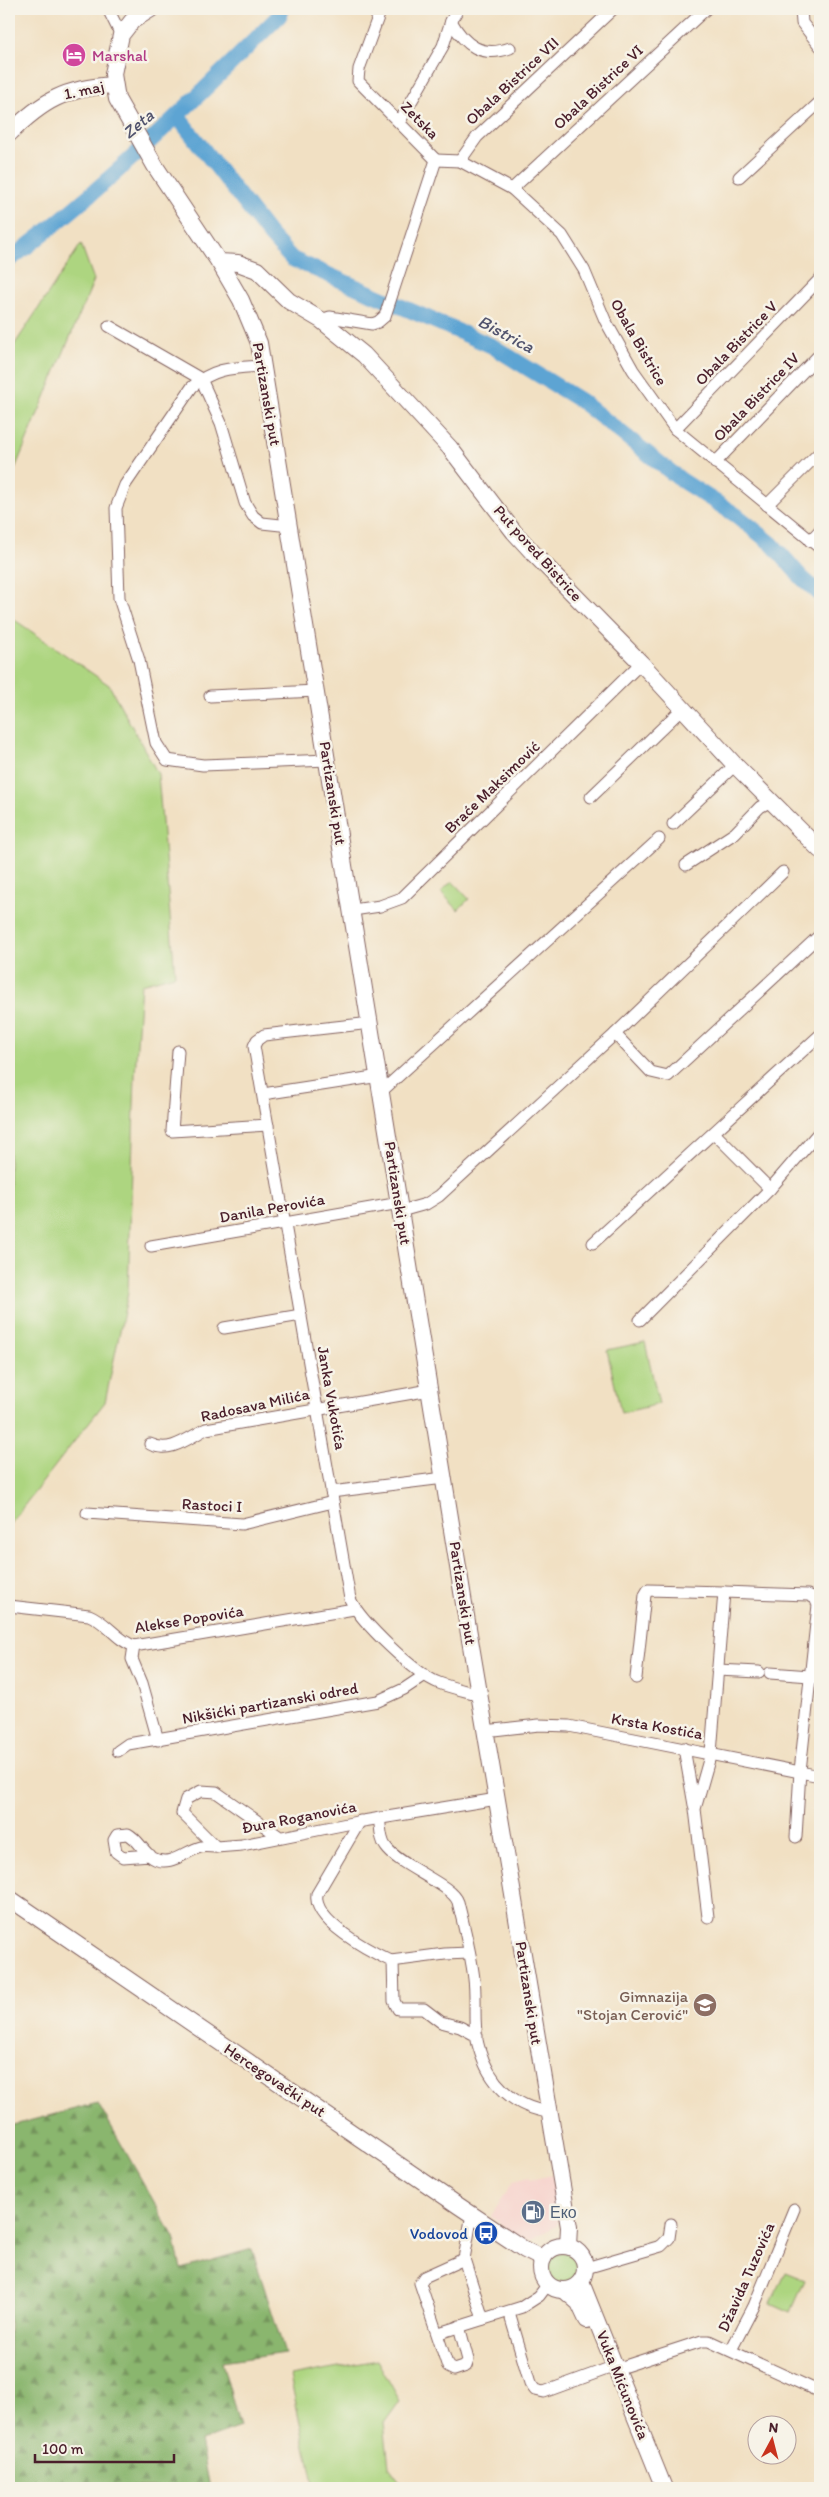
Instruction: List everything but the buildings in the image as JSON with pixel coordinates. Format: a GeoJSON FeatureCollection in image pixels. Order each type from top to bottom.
{"type":"FeatureCollection","features":[{"type":"Feature","properties":{"kind":"street"},"geometry":{"type":"LineString","coordinates":[[108,9],[121,35]]}},
{"type":"Feature","properties":{"kind":"street"},"geometry":{"type":"LineString","coordinates":[[113,85],[113,74],[121,35],[132,21],[152,9]]}},
{"type":"Feature","properties":{"kind":"street","name":"Zetska"},"geometry":{"type":"LineString","coordinates":[[321,320],[330,317],[372,324],[385,316],[395,291],[436,160],[400,121],[358,81],[357,74],[381,9]]}},
{"type":"Feature","properties":{"kind":"street"},"geometry":{"type":"LineString","coordinates":[[400,121],[443,46],[451,21],[458,9]]}},
{"type":"Feature","properties":{"kind":"street","name":"Obala Bistrice VII"},"geometry":{"type":"LineString","coordinates":[[460,161],[477,136],[613,9]]}},
{"type":"Feature","properties":{"kind":"street","name":"Obala Bistrice VI"},"geometry":{"type":"LineString","coordinates":[[512,189],[706,9]]}},
{"type":"Feature","properties":{"kind":"street"},"geometry":{"type":"LineString","coordinates":[[801,9],[802,23],[820,46]]}},
{"type":"Feature","properties":{"kind":"street"},"geometry":{"type":"LineString","coordinates":[[451,21],[459,35],[485,52],[499,52],[510,48]]}},
{"type":"Feature","properties":{"kind":"street","name":"Partizanski put"},"geometry":{"type":"LineString","coordinates":[[113,85],[120,107],[155,166],[219,262],[241,300],[260,342],[444,1478],[569,2226],[568,2246]]}},
{"type":"Feature","properties":{"kind":"street","name":"1. maj"},"geometry":{"type":"LineString","coordinates":[[9,134],[27,116],[60,95],[90,86],[113,85]]}},
{"type":"Feature","properties":{"kind":"street"},"geometry":{"type":"LineString","coordinates":[[740,177],[820,102]]}},
{"type":"Feature","properties":{"kind":"street","name":"Obala Bistrice"},"geometry":{"type":"LineString","coordinates":[[436,160],[460,161],[512,189],[562,235],[584,270],[605,320],[633,370],[675,429],[820,548]]}},
{"type":"Feature","properties":{"kind":"street","name":"Put pored Bistrice"},"geometry":{"type":"LineString","coordinates":[[219,262],[238,263],[258,270],[289,301],[321,320],[364,355],[450,448],[514,532],[641,663],[735,765],[820,850]]}},
{"type":"Feature","properties":{"kind":"street","name":"Obala Bistrice V"},"geometry":{"type":"LineString","coordinates":[[675,429],[820,279]]}},
{"type":"Feature","properties":{"kind":"street"},"geometry":{"type":"LineString","coordinates":[[109,326],[201,379],[221,422],[245,503],[253,516],[267,524],[290,526]]}},
{"type":"Feature","properties":{"kind":"street","name":"Obala Bistrice IV"},"geometry":{"type":"LineString","coordinates":[[715,463],[820,354]]}},
{"type":"Feature","properties":{"kind":"street"},"geometry":{"type":"LineString","coordinates":[[263,366],[222,370],[201,379],[192,387],[125,485],[116,508],[119,598],[140,660],[156,743],[166,760],[183,763],[241,765],[328,760]]}},
{"type":"Feature","properties":{"kind":"street"},"geometry":{"type":"LineString","coordinates":[[767,505],[820,452]]}},
{"type":"Feature","properties":{"kind":"street"},"geometry":{"type":"LineString","coordinates":[[810,540],[820,530]]}},
{"type":"Feature","properties":{"kind":"street","name":"Braće Maksimović"},"geometry":{"type":"LineString","coordinates":[[353,910],[380,906],[402,898],[641,663]]}},
{"type":"Feature","properties":{"kind":"street"},"geometry":{"type":"LineString","coordinates":[[210,696],[316,691]]}},
{"type":"Feature","properties":{"kind":"street"},"geometry":{"type":"LineString","coordinates":[[591,797],[683,708]]}},
{"type":"Feature","properties":{"kind":"street"},"geometry":{"type":"LineString","coordinates":[[673,824],[735,765]]}},
{"type":"Feature","properties":{"kind":"street"},"geometry":{"type":"LineString","coordinates":[[686,865],[735,833],[760,807],[771,801]]}},
{"type":"Feature","properties":{"kind":"street"},"geometry":{"type":"LineString","coordinates":[[263,1094],[381,1083],[659,839]]}},
{"type":"Feature","properties":{"kind":"street","name":"Danila Perovića"},"geometry":{"type":"LineString","coordinates":[[151,1246],[285,1221],[426,1204],[439,1196],[615,1034],[783,872]]}},
{"type":"Feature","properties":{"kind":"street"},"geometry":{"type":"LineString","coordinates":[[615,1034],[651,1072],[668,1076],[820,935]]}},
{"type":"Feature","properties":{"kind":"street","name":"Janka Vukotića"},"geometry":{"type":"LineString","coordinates":[[371,1023],[264,1035],[257,1040],[254,1046],[347,1588],[354,1609],[373,1629],[425,1675],[438,1683],[480,1695]]}},
{"type":"Feature","properties":{"kind":"street"},"geometry":{"type":"LineString","coordinates":[[593,1243],[820,1035]]}},
{"type":"Feature","properties":{"kind":"street"},"geometry":{"type":"LineString","coordinates":[[178,1051],[172,1131],[268,1125]]}},
{"type":"Feature","properties":{"kind":"street"},"geometry":{"type":"LineString","coordinates":[[640,1320],[770,1189],[820,1131]]}},
{"type":"Feature","properties":{"kind":"street"},"geometry":{"type":"LineString","coordinates":[[714,1133],[770,1189]]}},
{"type":"Feature","properties":{"kind":"street"},"geometry":{"type":"LineString","coordinates":[[224,1328],[301,1315]]}},
{"type":"Feature","properties":{"kind":"street","name":"Radosava Milića"},"geometry":{"type":"LineString","coordinates":[[150,1444],[158,1448],[173,1446],[206,1429],[317,1408],[430,1390]]}},
{"type":"Feature","properties":{"kind":"street","name":"Rastoci I"},"geometry":{"type":"LineString","coordinates":[[87,1513],[242,1524],[332,1497],[444,1478]]}},
{"type":"Feature","properties":{"kind":"street"},"geometry":{"type":"LineString","coordinates":[[636,1678],[645,1595],[648,1590],[656,1588],[808,1595],[815,1598],[818,1605],[800,1771],[796,1838]]}},
{"type":"Feature","properties":{"kind":"street"},"geometry":{"type":"LineString","coordinates":[[694,1809],[711,1753],[724,1592]]}},
{"type":"Feature","properties":{"kind":"street","name":"Alekse Popovića"},"geometry":{"type":"LineString","coordinates":[[9,1606],[89,1615],[101,1621],[123,1642],[134,1646],[354,1609]]}},
{"type":"Feature","properties":{"kind":"street"},"geometry":{"type":"LineString","coordinates":[[134,1646],[131,1654],[132,1659],[142,1682],[158,1740]]}},
{"type":"Feature","properties":{"kind":"street"},"geometry":{"type":"LineString","coordinates":[[717,1670],[810,1676]]}},
{"type":"Feature","properties":{"kind":"street","name":"Nikšićki partizanski odred"},"geometry":{"type":"LineString","coordinates":[[118,1751],[128,1744],[378,1701],[404,1689],[425,1675]]}},
{"type":"Feature","properties":{"kind":"street","name":"Krsta Kostića"},"geometry":{"type":"LineString","coordinates":[[486,1731],[539,1725],[569,1726],[820,1776]]}},
{"type":"Feature","properties":{"kind":"street"},"geometry":{"type":"LineString","coordinates":[[684,1748],[708,1917]]}},
{"type":"Feature","properties":{"kind":"street","name":"Đura Roganovića"},"geometry":{"type":"LineString","coordinates":[[280,1838],[216,1792],[201,1791],[186,1799],[182,1813],[216,1847],[242,1845],[280,1838],[360,1821],[497,1799]]}},
{"type":"Feature","properties":{"kind":"street"},"geometry":{"type":"LineString","coordinates":[[379,1818],[383,1840],[391,1853],[422,1875],[442,1886],[457,1899],[474,1979],[478,2047],[489,2072],[500,2088],[521,2105],[549,2112]]}},
{"type":"Feature","properties":{"kind":"street"},"geometry":{"type":"LineString","coordinates":[[360,1821],[317,1894],[317,1908],[328,1922],[383,1958],[393,1961],[445,1954],[470,1953]]}},
{"type":"Feature","properties":{"kind":"street"},"geometry":{"type":"LineString","coordinates":[[150,1855],[160,1860],[171,1861],[201,1847],[216,1847]]}},
{"type":"Feature","properties":{"kind":"street","name":"Hercegovački put"},"geometry":{"type":"LineString","coordinates":[[9,1898],[525,2250],[543,2259]]}},
{"type":"Feature","properties":{"kind":"street"},"geometry":{"type":"LineString","coordinates":[[393,1961],[394,2000],[398,2009],[424,2009],[440,2022],[460,2027],[477,2036]]}},
{"type":"Feature","properties":{"kind":"street","name":"Džavida Tuzovića"},"geometry":{"type":"LineString","coordinates":[[794,2209],[754,2306],[731,2350],[774,2373],[820,2392]]}},
{"type":"Feature","properties":{"kind":"street"},"geometry":{"type":"LineString","coordinates":[[472,2214],[464,2259],[483,2319]]}},
{"type":"Feature","properties":{"kind":"street"},"geometry":{"type":"LineString","coordinates":[[584,2275],[580,2254],[568,2246],[553,2248],[543,2259],[542,2274],[548,2284],[554,2288],[564,2290],[574,2288],[584,2275],[661,2246],[669,2238],[670,2224]]}},
{"type":"Feature","properties":{"kind":"street"},"geometry":{"type":"LineString","coordinates":[[459,2326],[468,2360],[466,2366],[454,2370],[448,2367],[439,2333],[420,2282],[424,2277],[464,2259]]}},
{"type":"Feature","properties":{"kind":"street","name":"Vuka Mićunovića"},"geometry":{"type":"LineString","coordinates":[[584,2275],[611,2369],[653,2488]]}},
{"type":"Feature","properties":{"kind":"street"},"geometry":{"type":"LineString","coordinates":[[439,2333],[509,2312],[533,2301],[548,2284]]}},
{"type":"Feature","properties":{"kind":"street","name":"Vuka Mićunovića"},"geometry":{"type":"LineString","coordinates":[[564,2290],[579,2303],[611,2369],[664,2488]]}},
{"type":"Feature","properties":{"kind":"street"},"geometry":{"type":"LineString","coordinates":[[509,2312],[530,2383],[535,2390],[544,2392],[611,2369],[702,2342],[716,2344],[731,2350]]}},
{"type":"Feature","properties":{"kind":"shaded area"},"geometry":{"type":"Polygon","coordinates":[[[553,2175],[559,2211],[558,2224],[532,2240],[512,2233],[491,2216],[513,2182],[553,2175]]]}},
{"type":"Feature","properties":{"kind":"green space"},"geometry":{"type":"Polygon","coordinates":[[[81,244],[94,280],[9,483],[9,353],[81,244]]]}},
{"type":"Feature","properties":{"kind":"green space"},"geometry":{"type":"Polygon","coordinates":[[[9,616],[109,685],[158,774],[175,975],[141,984],[135,1075],[128,1293],[105,1402],[9,1525],[9,616]]]}},
{"type":"Feature","properties":{"kind":"green space"},"geometry":{"type":"Polygon","coordinates":[[[452,881],[469,899],[458,910],[441,892],[452,881]]]}},
{"type":"Feature","properties":{"kind":"green space"},"geometry":{"type":"Polygon","coordinates":[[[645,1342],[659,1404],[621,1413],[607,1350],[645,1342]]]}},
{"type":"Feature","properties":{"kind":"green space"},"geometry":{"type":"Polygon","coordinates":[[[98,2103],[174,2237],[181,2269],[252,2249],[285,2353],[222,2362],[240,2427],[201,2441],[210,2488],[9,2488],[9,2126],[98,2103]]]}},
{"type":"Feature","properties":{"kind":"green space"},"geometry":{"type":"Polygon","coordinates":[[[563,2252],[569,2253],[574,2257],[578,2262],[578,2274],[574,2279],[569,2283],[563,2284],[557,2283],[552,2279],[548,2274],[547,2268],[548,2262],[552,2257],[557,2253],[563,2252]]]}},
{"type":"Feature","properties":{"kind":"green space"},"geometry":{"type":"Polygon","coordinates":[[[785,2272],[805,2280],[791,2312],[771,2303],[785,2272]]]}},
{"type":"Feature","properties":{"kind":"green space"},"geometry":{"type":"Polygon","coordinates":[[[377,2360],[400,2401],[384,2423],[389,2467],[405,2488],[314,2488],[290,2376],[377,2360]]]}},
{"type":"Feature","properties":{"kind":"waterway","name":"Zeta"},"geometry":{"type":"LineString","coordinates":[[9,260],[115,173],[214,80],[279,16],[282,9]]}},
{"type":"Feature","properties":{"kind":"waterway","name":"Bistrica"},"geometry":{"type":"LineString","coordinates":[[178,117],[269,234],[292,259],[492,346],[581,401],[681,480],[736,515],[772,544],[801,577],[820,594]]}},
{"type":"Feature","properties":{"kind":"place","name":"Marshal"},"geometry":{"type":"Point","coordinates":[74,55]}},
{"type":"Feature","properties":{"kind":"place","name":"Gimnazija \"Stojan Cerović\""},"geometry":{"type":"Point","coordinates":[705,2005]}},
{"type":"Feature","properties":{"kind":"place","name":"Еко"},"geometry":{"type":"Point","coordinates":[533,2212]}},
{"type":"Feature","properties":{"kind":"place","name":"Vodovod"},"geometry":{"type":"Point","coordinates":[486,2233]}}]}
